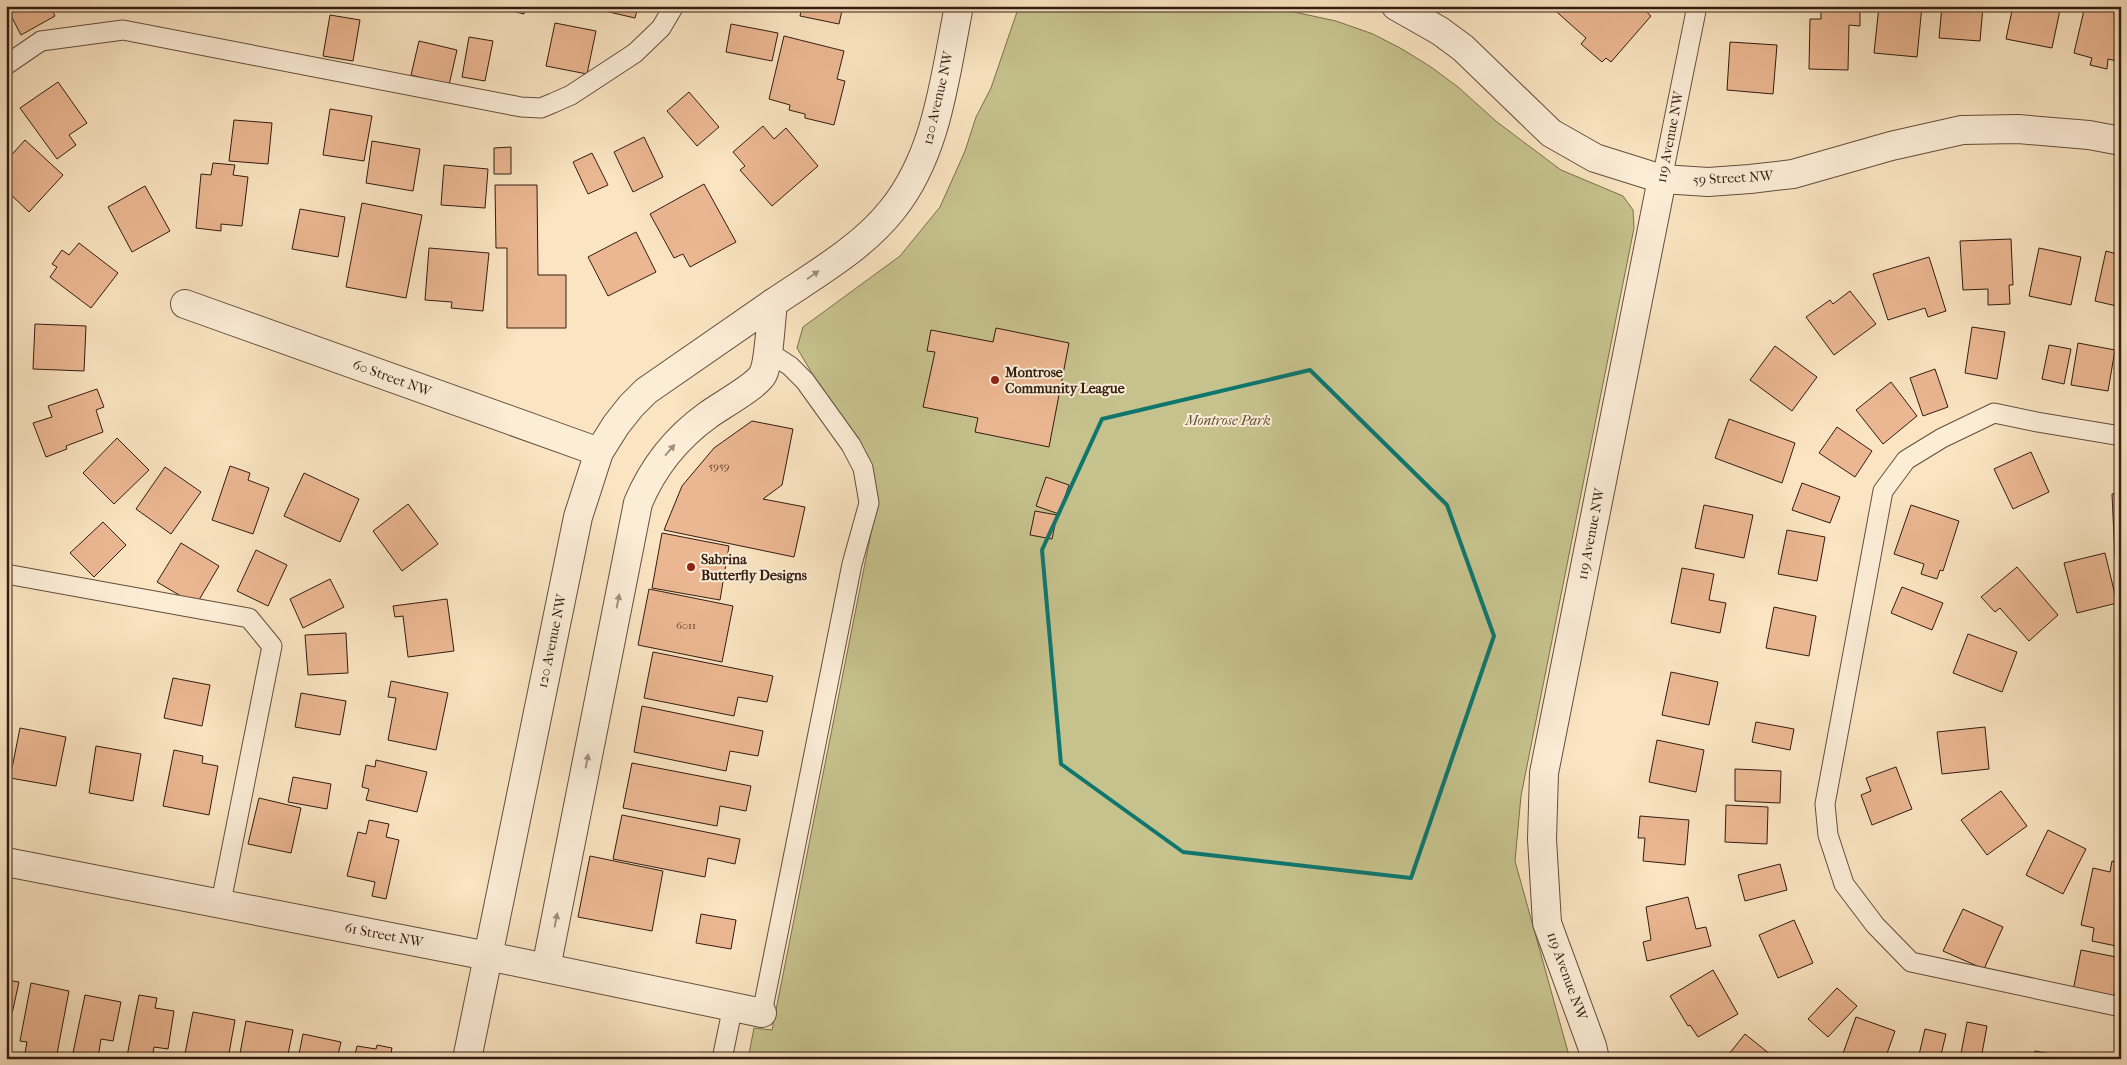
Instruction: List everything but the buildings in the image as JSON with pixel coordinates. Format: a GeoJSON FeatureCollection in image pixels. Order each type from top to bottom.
{"type":"FeatureCollection","features":[{"type":"Feature","properties":{"kind":"street","name":"120 Avenue NW"},"geometry":{"type":"LineString","coordinates":[[467,1059],[578,516],[598,452],[616,425],[646,391],[852,248],[892,211],[909,187],[926,151],[936,120],[959,6]]}},
{"type":"Feature","properties":{"kind":"street","name":"59 Street NW"},"geometry":{"type":"LineString","coordinates":[[1404,8],[1440,30],[1463,48],[1551,134],[1595,158],[1662,179],[1708,182],[1793,174],[1891,146],[1962,130],[2018,129],[2089,135],[2121,141]]}},
{"type":"Feature","properties":{"kind":"street","name":"119 Avenue NW"},"geometry":{"type":"LineString","coordinates":[[1595,1059],[1547,923],[1542,839],[1544,773],[1662,179]]}},
{"type":"Feature","properties":{"kind":"street"},"geometry":{"type":"LineString","coordinates":[[546,968],[638,503],[647,482],[660,460],[680,438],[696,424],[760,378],[764,373],[773,303]]}},
{"type":"Feature","properties":{"kind":"street","name":"60 Street NW"},"geometry":{"type":"LineString","coordinates":[[185,304],[598,452]]}},
{"type":"Feature","properties":{"kind":"street","name":"61 Street NW"},"geometry":{"type":"LineString","coordinates":[[6,862],[221,902],[762,1013]]}},
{"type":"Feature","properties":{"kind":"lane"},"geometry":{"type":"LineString","coordinates":[[6,65],[41,41],[123,30],[521,107],[541,108],[571,95],[635,53],[661,28],[674,6]]}},
{"type":"Feature","properties":{"kind":"lane","name":"119 Avenue NW"},"geometry":{"type":"LineString","coordinates":[[1662,179],[1697,6]]}},
{"type":"Feature","properties":{"kind":"lane"},"geometry":{"type":"LineString","coordinates":[[762,1013],[852,564],[869,503],[863,468],[851,445],[805,381],[790,366],[767,351]]}},
{"type":"Feature","properties":{"kind":"lane"},"geometry":{"type":"LineString","coordinates":[[2121,436],[1994,413],[1942,438],[1906,460],[1883,491],[1825,804],[1828,834],[1844,884],[1875,925],[1912,962],[2121,1007]]}},
{"type":"Feature","properties":{"kind":"lane"},"geometry":{"type":"LineString","coordinates":[[6,574],[249,618],[272,646],[221,902]]}},
{"type":"Feature","properties":{"kind":"lane"},"geometry":{"type":"LineString","coordinates":[[722,1059],[733,1006]]}},
{"type":"Feature","properties":{"kind":"highlighted area"},"geometry":{"type":"Polygon","coordinates":[[[1310,370],[1447,505],[1494,636],[1411,878],[1183,852],[1061,764],[1042,550],[1102,419],[1310,370]]]}},
{"type":"Feature","properties":{"kind":"green space","name":"Montrose Park"},"geometry":{"type":"Polygon","coordinates":[[[1019,6],[1266,6],[1336,21],[1373,34],[1431,67],[1458,87],[1497,122],[1561,170],[1623,196],[1633,210],[1634,228],[1521,796],[1515,861],[1570,1059],[748,1059],[754,1028],[772,1030],[876,508],[873,476],[797,348],[803,327],[900,256],[940,207],[965,151],[976,117],[991,88],[1019,6]]]}},
{"type":"Feature","properties":{"kind":"place","name":"Montrose Community League"},"geometry":{"type":"Point","coordinates":[995,380]}},
{"type":"Feature","properties":{"kind":"place","name":"Sabrina Butterfly Designs"},"geometry":{"type":"Point","coordinates":[691,567]}}]}
